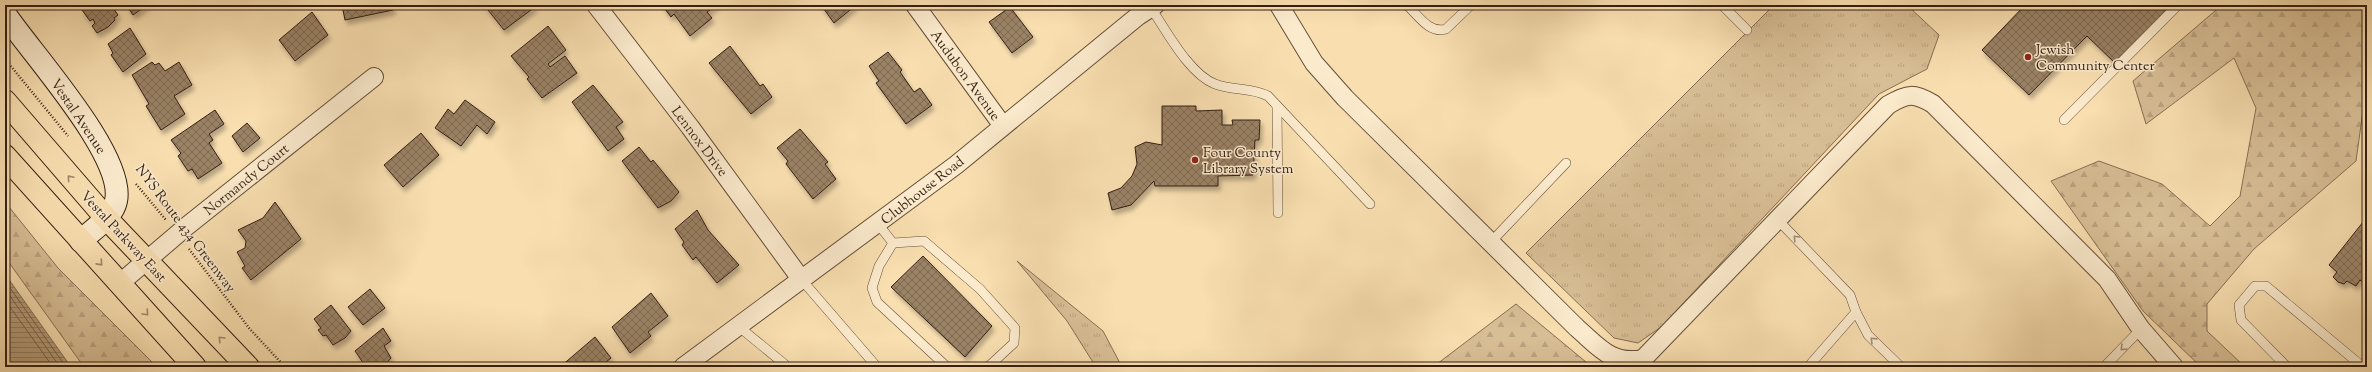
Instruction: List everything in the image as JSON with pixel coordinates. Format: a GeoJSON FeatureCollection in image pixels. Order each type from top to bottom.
{"type":"FeatureCollection","features":[{"type":"Feature","properties":{"kind":"main road","name":"Vestal Parkway East"},"geometry":{"type":"LineString","coordinates":[[5,101],[106,218],[248,367]]}},
{"type":"Feature","properties":{"kind":"main road"},"geometry":{"type":"LineString","coordinates":[[5,156],[195,367]]}},
{"type":"Feature","properties":{"kind":"street","name":"Lennox Drive"},"geometry":{"type":"LineString","coordinates":[[596,5],[695,133],[801,279]]}},
{"type":"Feature","properties":{"kind":"street","name":"Audubon Avenue"},"geometry":{"type":"LineString","coordinates":[[915,5],[1003,126]]}},
{"type":"Feature","properties":{"kind":"street"},"geometry":{"type":"LineString","coordinates":[[1279,5],[1314,63],[1345,98],[1577,328],[1612,358],[1629,362],[1643,359],[1888,105],[1902,97],[1917,95],[1933,104],[2107,280],[2141,329],[2174,367]]}},
{"type":"Feature","properties":{"kind":"street","name":"Clubhouse Road"},"geometry":{"type":"LineString","coordinates":[[683,367],[878,224],[1153,6]]}},
{"type":"Feature","properties":{"kind":"street","name":"Vestal Avenue"},"geometry":{"type":"LineString","coordinates":[[5,14],[84,119],[108,159],[117,194],[112,211],[81,241]]}},
{"type":"Feature","properties":{"kind":"street","name":"Normandy Court"},"geometry":{"type":"LineString","coordinates":[[119,284],[374,77]]}},
{"type":"Feature","properties":{"kind":"lane"},"geometry":{"type":"LineString","coordinates":[[1408,5],[1430,27],[1441,31],[1446,29],[1471,5]]}},
{"type":"Feature","properties":{"kind":"lane"},"geometry":{"type":"LineString","coordinates":[[1722,5],[1747,30]]}},
{"type":"Feature","properties":{"kind":"lane"},"geometry":{"type":"LineString","coordinates":[[2064,120],[2178,5]]}},
{"type":"Feature","properties":{"kind":"lane"},"geometry":{"type":"LineString","coordinates":[[1153,6],[1178,49],[1206,79],[1217,84],[1258,90],[1268,96],[1370,204]]}},
{"type":"Feature","properties":{"kind":"lane"},"geometry":{"type":"LineString","coordinates":[[1277,106],[1278,213]]}},
{"type":"Feature","properties":{"kind":"lane"},"geometry":{"type":"LineString","coordinates":[[1491,242],[1566,163]]}},
{"type":"Feature","properties":{"kind":"lane"},"geometry":{"type":"LineString","coordinates":[[1778,219],[1850,295],[1856,312],[1868,335],[1901,367]]}},
{"type":"Feature","properties":{"kind":"lane"},"geometry":{"type":"LineString","coordinates":[[878,224],[892,243]]}},
{"type":"Feature","properties":{"kind":"lane"},"geometry":{"type":"LineString","coordinates":[[892,243],[924,241],[980,289],[1015,328],[1014,343],[988,367]]}},
{"type":"Feature","properties":{"kind":"lane"},"geometry":{"type":"LineString","coordinates":[[892,243],[879,266],[872,288],[878,302],[947,367]]}},
{"type":"Feature","properties":{"kind":"lane"},"geometry":{"type":"LineString","coordinates":[[801,279],[877,367]]}},
{"type":"Feature","properties":{"kind":"lane"},"geometry":{"type":"LineString","coordinates":[[2287,367],[2241,320],[2239,305],[2255,286],[2266,286],[2363,367]]}},
{"type":"Feature","properties":{"kind":"lane"},"geometry":{"type":"LineString","coordinates":[[1808,367],[1856,312]]}},
{"type":"Feature","properties":{"kind":"lane"},"geometry":{"type":"LineString","coordinates":[[738,326],[788,367]]}},
{"type":"Feature","properties":{"kind":"lane"},"geometry":{"type":"LineString","coordinates":[[2104,367],[2141,329]]}},
{"type":"Feature","properties":{"kind":"path"},"geometry":{"type":"LineString","coordinates":[[5,59],[70,139]]}},
{"type":"Feature","properties":{"kind":"path","name":"NYS Route 434 Greenway"},"geometry":{"type":"LineString","coordinates":[[132,177],[249,328],[285,367]]}},
{"type":"Feature","properties":{"kind":"green space"},"geometry":{"type":"Polygon","coordinates":[[[1774,5],[1907,5],[1939,35],[1927,69],[1879,94],[1661,327],[1638,343],[1614,338],[1526,253],[1774,5]]]}},
{"type":"Feature","properties":{"kind":"green space"},"geometry":{"type":"Polygon","coordinates":[[[2222,5],[2356,5],[2367,16],[2367,93],[2365,96],[2356,161],[2254,249],[2207,304],[2207,331],[2245,367],[2201,367],[2143,311],[2051,181],[2099,161],[2162,184],[2210,226],[2240,196],[2256,108],[2234,58],[2146,124],[2133,81],[2222,5]]]}},
{"type":"Feature","properties":{"kind":"green space"},"geometry":{"type":"Polygon","coordinates":[[[5,202],[58,268],[157,367],[84,367],[5,257],[5,202]]]}},
{"type":"Feature","properties":{"kind":"green space"},"geometry":{"type":"Polygon","coordinates":[[[1017,261],[1103,331],[1122,367],[1096,367],[1067,321],[1017,261]]]}},
{"type":"Feature","properties":{"kind":"green space"},"geometry":{"type":"Polygon","coordinates":[[[1516,304],[1592,367],[1433,367],[1516,304]]]}},
{"type":"Feature","properties":{"kind":"water"},"geometry":{"type":"Polygon","coordinates":[[[5,274],[71,367],[5,367],[5,274]]]}},
{"type":"Feature","properties":{"kind":"building"},"geometry":{"type":"Polygon","coordinates":[[[91,5],[111,5],[118,15],[108,27],[97,33],[92,26],[95,23],[93,19],[90,21],[82,10],[91,5]]]}},
{"type":"Feature","properties":{"kind":"building"},"geometry":{"type":"Polygon","coordinates":[[[147,5],[133,15],[127,6],[147,5]]]}},
{"type":"Feature","properties":{"kind":"building"},"geometry":{"type":"Polygon","coordinates":[[[342,5],[392,5],[393,10],[345,20],[342,5]]]}},
{"type":"Feature","properties":{"kind":"building"},"geometry":{"type":"Polygon","coordinates":[[[484,5],[533,5],[535,7],[504,30],[484,5]]]}},
{"type":"Feature","properties":{"kind":"building"},"geometry":{"type":"Polygon","coordinates":[[[662,5],[717,5],[707,12],[712,18],[690,36],[674,14],[671,17],[662,5]]]}},
{"type":"Feature","properties":{"kind":"building"},"geometry":{"type":"Polygon","coordinates":[[[821,5],[855,5],[855,6],[834,23],[821,5]]]}},
{"type":"Feature","properties":{"kind":"building","name":"Jewish Community Center"},"geometry":{"type":"Polygon","coordinates":[[[2025,5],[2173,5],[2116,64],[2087,36],[2029,95],[1982,50],[2025,5]]]}},
{"type":"Feature","properties":{"kind":"building"},"geometry":{"type":"Polygon","coordinates":[[[1010,7],[1033,37],[1012,53],[989,22],[1010,7]]]}},
{"type":"Feature","properties":{"kind":"building"},"geometry":{"type":"Polygon","coordinates":[[[312,12],[328,35],[295,61],[279,40],[312,12]]]}},
{"type":"Feature","properties":{"kind":"building"},"geometry":{"type":"Polygon","coordinates":[[[548,26],[566,50],[548,64],[550,67],[565,56],[577,73],[542,98],[527,79],[529,77],[511,56],[548,26]]]}},
{"type":"Feature","properties":{"kind":"building"},"geometry":{"type":"Polygon","coordinates":[[[130,28],[146,54],[123,72],[111,55],[113,53],[108,44],[130,28]]]}},
{"type":"Feature","properties":{"kind":"building"},"geometry":{"type":"Polygon","coordinates":[[[730,46],[760,86],[763,84],[772,97],[751,114],[709,63],[730,46]]]}},
{"type":"Feature","properties":{"kind":"building"},"geometry":{"type":"Polygon","coordinates":[[[888,52],[902,70],[900,72],[914,92],[920,88],[932,105],[906,124],[876,83],[879,81],[869,66],[888,52]]]}},
{"type":"Feature","properties":{"kind":"building"},"geometry":{"type":"Polygon","coordinates":[[[152,62],[155,65],[159,63],[165,71],[179,62],[192,85],[174,96],[185,114],[161,130],[146,106],[149,104],[132,75],[152,62]]]}},
{"type":"Feature","properties":{"kind":"building"},"geometry":{"type":"Polygon","coordinates":[[[593,85],[623,122],[616,127],[624,139],[608,151],[572,102],[593,85]]]}},
{"type":"Feature","properties":{"kind":"building"},"geometry":{"type":"Polygon","coordinates":[[[465,100],[495,122],[487,134],[477,125],[461,146],[435,128],[448,109],[454,114],[465,100]]]}},
{"type":"Feature","properties":{"kind":"building","name":"Four County Library System"},"geometry":{"type":"Polygon","coordinates":[[[1162,106],[1196,106],[1196,111],[1222,110],[1222,125],[1233,125],[1232,120],[1260,120],[1259,140],[1255,140],[1253,175],[1218,176],[1218,186],[1155,186],[1154,181],[1131,205],[1112,210],[1108,193],[1121,188],[1132,176],[1137,164],[1135,147],[1146,142],[1162,145],[1162,106]]]}},
{"type":"Feature","properties":{"kind":"building"},"geometry":{"type":"Polygon","coordinates":[[[215,110],[224,124],[209,134],[213,140],[209,143],[222,163],[198,179],[192,169],[188,171],[178,156],[181,153],[171,140],[215,110]]]}},
{"type":"Feature","properties":{"kind":"building"},"geometry":{"type":"Polygon","coordinates":[[[247,123],[260,138],[243,152],[232,136],[247,123]]]}},
{"type":"Feature","properties":{"kind":"building"},"geometry":{"type":"Polygon","coordinates":[[[800,129],[828,162],[825,164],[836,179],[813,199],[786,164],[788,161],[777,148],[800,129]]]}},
{"type":"Feature","properties":{"kind":"building"},"geometry":{"type":"Polygon","coordinates":[[[421,133],[439,155],[403,187],[384,165],[421,133]]]}},
{"type":"Feature","properties":{"kind":"building"},"geometry":{"type":"Polygon","coordinates":[[[639,147],[651,162],[653,160],[679,192],[671,201],[658,208],[622,161],[639,147]]]}},
{"type":"Feature","properties":{"kind":"building"},"geometry":{"type":"Polygon","coordinates":[[[275,202],[301,239],[251,280],[242,268],[245,266],[237,252],[245,248],[246,241],[238,230],[263,218],[275,202]]]}},
{"type":"Feature","properties":{"kind":"building"},"geometry":{"type":"Polygon","coordinates":[[[697,210],[708,230],[739,265],[717,283],[696,257],[693,260],[682,245],[684,242],[675,229],[697,210]]]}},
{"type":"Feature","properties":{"kind":"building"},"geometry":{"type":"Polygon","coordinates":[[[2367,217],[2367,295],[2362,290],[2366,285],[2360,280],[2356,286],[2347,281],[2344,284],[2338,282],[2333,277],[2337,272],[2329,265],[2367,217]]]}},
{"type":"Feature","properties":{"kind":"building"},"geometry":{"type":"Polygon","coordinates":[[[923,256],[992,326],[965,357],[891,287],[923,256]]]}},
{"type":"Feature","properties":{"kind":"building"},"geometry":{"type":"Polygon","coordinates":[[[370,289],[385,308],[363,325],[348,307],[370,289]]]}},
{"type":"Feature","properties":{"kind":"building"},"geometry":{"type":"Polygon","coordinates":[[[651,293],[668,316],[648,332],[651,336],[630,353],[612,327],[651,293]]]}},
{"type":"Feature","properties":{"kind":"building"},"geometry":{"type":"Polygon","coordinates":[[[331,305],[351,331],[345,338],[333,345],[326,335],[323,336],[318,330],[321,328],[314,319],[331,305]]]}},
{"type":"Feature","properties":{"kind":"building"},"geometry":{"type":"Polygon","coordinates":[[[383,328],[391,341],[384,346],[391,358],[383,367],[366,367],[355,351],[383,328]]]}},
{"type":"Feature","properties":{"kind":"building"},"geometry":{"type":"Polygon","coordinates":[[[595,337],[611,358],[600,367],[560,367],[595,337]]]}},
{"type":"Feature","properties":{"kind":"place","name":"Jewish Community Center"},"geometry":{"type":"Point","coordinates":[2028,57]}},
{"type":"Feature","properties":{"kind":"place","name":"Four County Library System"},"geometry":{"type":"Point","coordinates":[1195,160]}}]}
